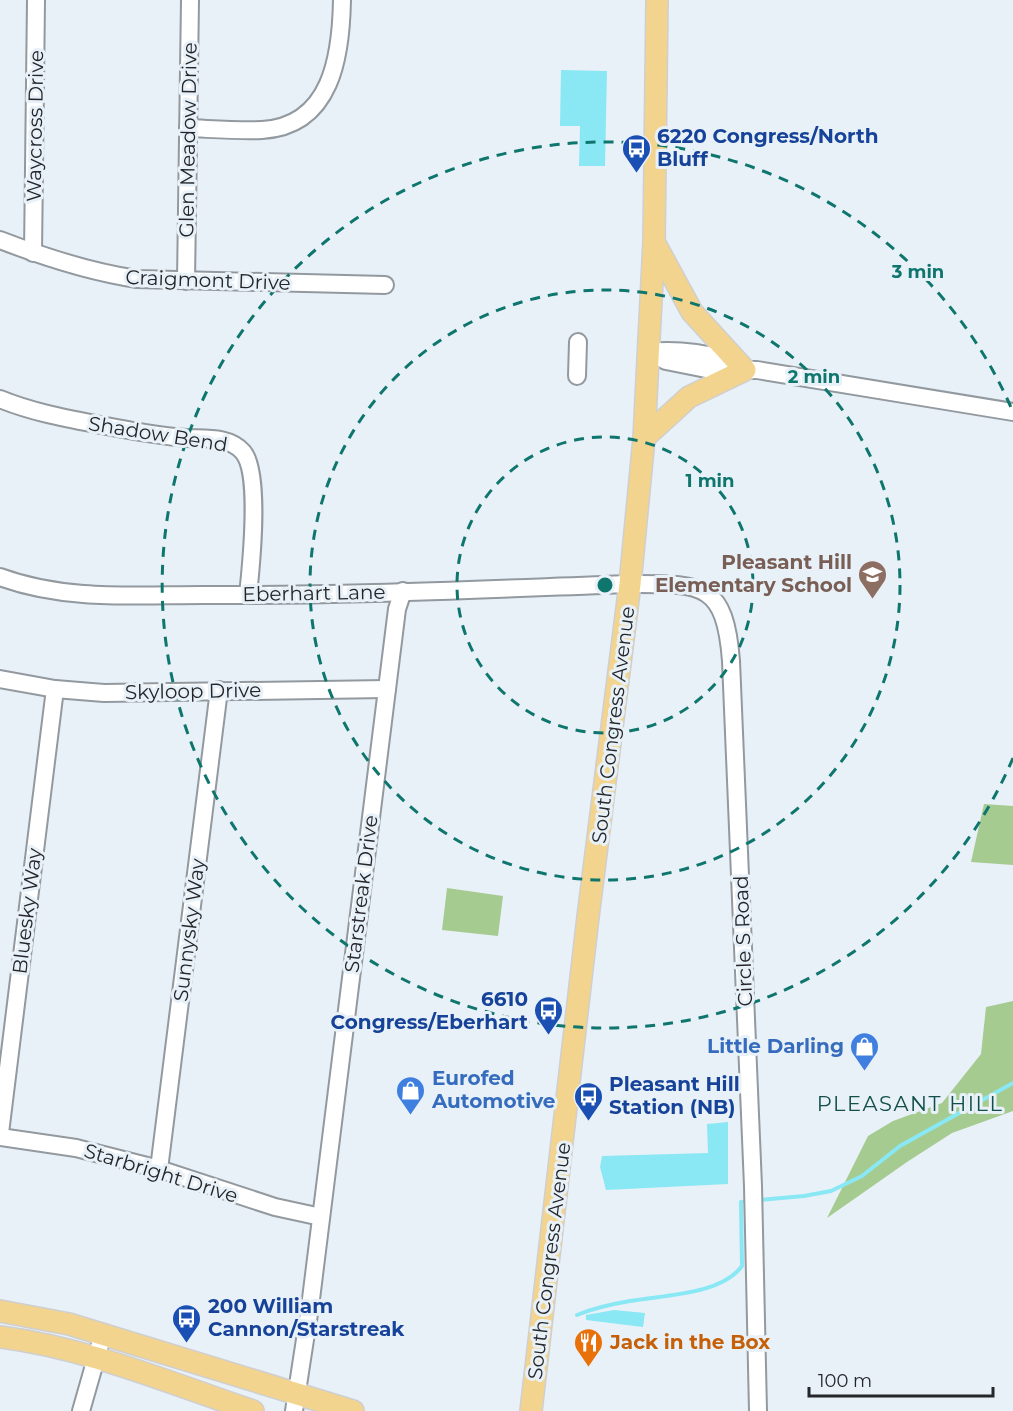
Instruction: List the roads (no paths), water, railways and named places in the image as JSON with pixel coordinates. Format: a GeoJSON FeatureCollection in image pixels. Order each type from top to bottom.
{"type":"FeatureCollection","features":[{"type":"Feature","properties":{"kind":"main road","name":"South Congress Avenue"},"geometry":{"type":"LineString","coordinates":[[531,1411],[588,917],[630,584],[644,438],[654,241],[657,0]]}},
{"type":"Feature","properties":{"kind":"main road"},"geometry":{"type":"LineString","coordinates":[[644,438],[689,398],[745,370],[692,312],[654,241]]}},
{"type":"Feature","properties":{"kind":"main road"},"geometry":{"type":"LineString","coordinates":[[0,1311],[50,1319],[103,1334],[296,1403],[353,1411]]}},
{"type":"Feature","properties":{"kind":"main road"},"geometry":{"type":"LineString","coordinates":[[0,1337],[59,1348],[96,1358],[253,1411]]}},
{"type":"Feature","properties":{"kind":"street","name":"Waycross Drive"},"geometry":{"type":"LineString","coordinates":[[33,253],[36,0]]}},
{"type":"Feature","properties":{"kind":"street","name":"Glen Meadow Drive"},"geometry":{"type":"LineString","coordinates":[[186,281],[190,0]]}},
{"type":"Feature","properties":{"kind":"street"},"geometry":{"type":"LineString","coordinates":[[188,128],[264,130],[284,125],[304,116],[318,103],[330,83],[342,30],[342,0]]}},
{"type":"Feature","properties":{"kind":"street","name":"Craigmont Drive"},"geometry":{"type":"LineString","coordinates":[[0,240],[33,253],[106,275],[137,279],[385,285]]}},
{"type":"Feature","properties":{"kind":"street"},"geometry":{"type":"LineString","coordinates":[[576,376],[578,342]]}},
{"type":"Feature","properties":{"kind":"street"},"geometry":{"type":"LineString","coordinates":[[650,352],[669,350],[729,360],[745,370],[1013,411]]}},
{"type":"Feature","properties":{"kind":"street","name":"Shadow Bend"},"geometry":{"type":"LineString","coordinates":[[0,399],[57,417],[153,435],[214,439],[235,445],[243,452],[251,470],[253,544],[248,595]]}},
{"type":"Feature","properties":{"kind":"street","name":"Eberhart Lane"},"geometry":{"type":"LineString","coordinates":[[0,577],[27,585],[75,594],[248,595],[630,584]]}},
{"type":"Feature","properties":{"kind":"street","name":"Circle S Road"},"geometry":{"type":"LineString","coordinates":[[630,584],[682,584],[701,589],[710,594],[718,605],[724,616],[729,637],[753,1186],[758,1411]]}},
{"type":"Feature","properties":{"kind":"street","name":"Starstreak Drive"},"geometry":{"type":"LineString","coordinates":[[296,1403],[397,609],[403,591]]}},
{"type":"Feature","properties":{"kind":"street","name":"Skyloop Drive"},"geometry":{"type":"LineString","coordinates":[[0,679],[55,689],[104,693],[387,689]]}},
{"type":"Feature","properties":{"kind":"street","name":"Bluesky Way"},"geometry":{"type":"LineString","coordinates":[[0,1135],[55,689]]}},
{"type":"Feature","properties":{"kind":"street","name":"Sunnysky Way"},"geometry":{"type":"LineString","coordinates":[[159,1169],[219,690]]}},
{"type":"Feature","properties":{"kind":"street","name":"Starbright Drive"},"geometry":{"type":"LineString","coordinates":[[0,1135],[76,1148],[159,1169],[261,1203],[321,1217]]}},
{"type":"Feature","properties":{"kind":"street"},"geometry":{"type":"LineString","coordinates":[[81,1411],[103,1334]]}},
{"type":"Feature","properties":{"kind":"water"},"geometry":{"type":"Polygon","coordinates":[[[561,70],[607,71],[605,166],[579,166],[580,126],[560,126],[561,70]]]}},
{"type":"Feature","properties":{"kind":"water"},"geometry":{"type":"Polygon","coordinates":[[[728,1122],[728,1184],[606,1190],[600,1167],[602,1156],[708,1153],[707,1124],[728,1122]]]}},
{"type":"Feature","properties":{"kind":"water"},"geometry":{"type":"Polygon","coordinates":[[[614,1310],[645,1313],[643,1327],[586,1320],[586,1315],[614,1310]]]}},
{"type":"Feature","properties":{"kind":"waterway"},"geometry":{"type":"LineString","coordinates":[[759,1200],[831,1191],[862,1176],[900,1146],[1013,1083]]}},
{"type":"Feature","properties":{"kind":"waterway"},"geometry":{"type":"LineString","coordinates":[[577,1315],[617,1303],[690,1292],[720,1283],[733,1276],[742,1266],[741,1202],[749,1201]]}},
{"type":"Feature","properties":{"kind":"place","name":"6220 Congress/North Bluff"},"geometry":{"type":"Point","coordinates":[636,174]}},
{"type":"Feature","properties":{"kind":"place","name":"Pleasant Hill Elementary School"},"geometry":{"type":"Point","coordinates":[873,600]}},
{"type":"Feature","properties":{"kind":"place","name":"6610 Congress/Eberhart"},"geometry":{"type":"Point","coordinates":[549,1036]}},
{"type":"Feature","properties":{"kind":"place","name":"Little Darling"},"geometry":{"type":"Point","coordinates":[865,1072]}},
{"type":"Feature","properties":{"kind":"place","name":"Eurofed Automotive"},"geometry":{"type":"Point","coordinates":[411,1116]}},
{"type":"Feature","properties":{"kind":"place","name":"Pleasant Hill Station (NB)"},"geometry":{"type":"Point","coordinates":[588,1122]}},
{"type":"Feature","properties":{"kind":"place","name":"200 William Cannon/Starstreak"},"geometry":{"type":"Point","coordinates":[187,1344]}},
{"type":"Feature","properties":{"kind":"place","name":"Jack in the Box"},"geometry":{"type":"Point","coordinates":[589,1368]}},
{"type":"Feature","properties":{"kind":"district","name":"PLEASANT HILL"},"geometry":{"type":"Point","coordinates":[910,1103]}}]}
